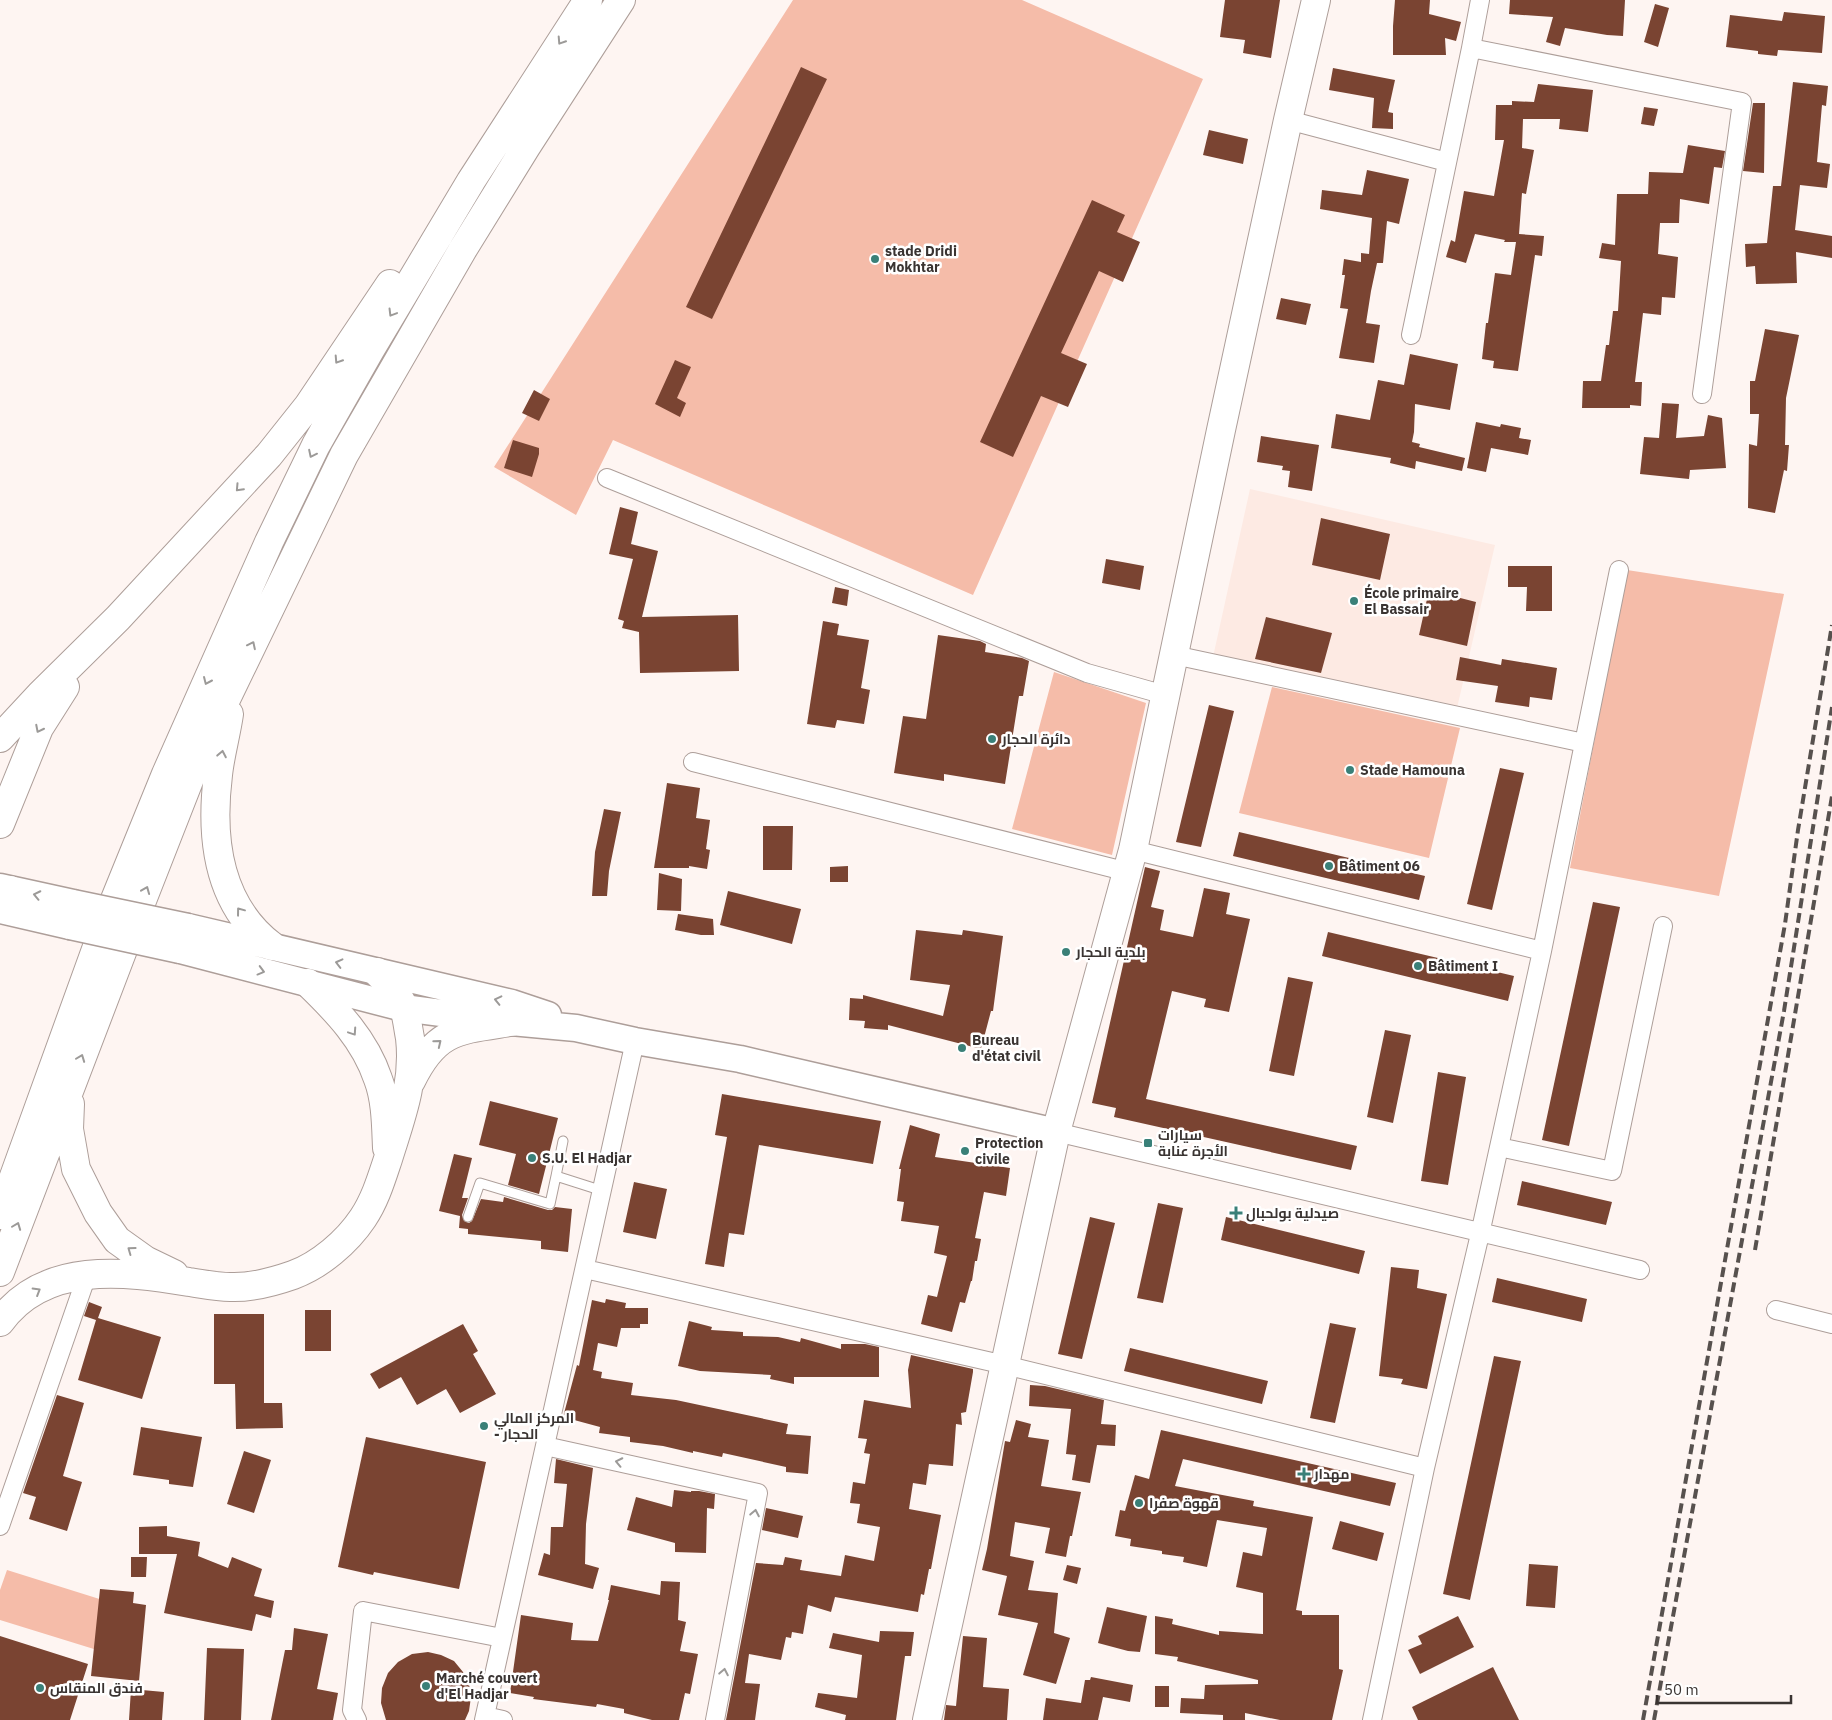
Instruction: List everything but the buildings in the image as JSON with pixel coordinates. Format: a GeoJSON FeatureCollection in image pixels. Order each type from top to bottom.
{"type":"FeatureCollection","features":[{"type":"Feature","properties":{"kind":"main road"},"geometry":{"type":"LineString","coordinates":[[0,1215],[107,919],[170,765],[269,542],[316,445],[370,350],[471,181],[588,0]]}},
{"type":"Feature","properties":{"kind":"main road"},"geometry":{"type":"LineString","coordinates":[[0,1272],[199,755],[344,455],[398,360],[526,147],[621,0]]}},
{"type":"Feature","properties":{"kind":"main road"},"geometry":{"type":"LineString","coordinates":[[927,1720],[1056,1132],[1130,861],[1288,120],[1316,0]]}},
{"type":"Feature","properties":{"kind":"main road"},"geometry":{"type":"LineString","coordinates":[[0,738],[40,695],[118,618],[269,455],[308,406],[430,224],[448,202],[471,181]]}},
{"type":"Feature","properties":{"kind":"main road"},"geometry":{"type":"LineString","coordinates":[[0,824],[39,728],[68,683],[118,618]]}},
{"type":"Feature","properties":{"kind":"main road"},"geometry":{"type":"LineString","coordinates":[[235,679],[218,774],[214,820],[219,862],[233,902],[260,937],[272,946]]}},
{"type":"Feature","properties":{"kind":"main road"},"geometry":{"type":"LineString","coordinates":[[3,899],[184,939],[308,983],[404,1008],[576,1028],[635,1041],[740,1059],[1056,1132]]}},
{"type":"Feature","properties":{"kind":"main road"},"geometry":{"type":"LineString","coordinates":[[184,939],[272,946],[512,1003],[554,1017],[576,1028]]}},
{"type":"Feature","properties":{"kind":"main road"},"geometry":{"type":"LineString","coordinates":[[0,1322],[17,1303],[45,1286],[72,1276],[109,1273],[210,1286],[254,1286],[289,1276],[315,1264],[333,1251],[349,1236],[374,1200],[402,1117],[410,1082],[411,1052],[404,1008],[395,992],[377,972]]}},
{"type":"Feature","properties":{"kind":"main road"},"geometry":{"type":"LineString","coordinates":[[308,983],[346,1022],[372,1064],[379,1080],[382,1097],[388,1159]]}},
{"type":"Feature","properties":{"kind":"main road"},"geometry":{"type":"LineString","coordinates":[[410,1082],[425,1055],[445,1038],[460,1031],[512,1022]]}},
{"type":"Feature","properties":{"kind":"main road"},"geometry":{"type":"LineString","coordinates":[[71,1086],[68,1129],[76,1168],[98,1213],[117,1240],[145,1260],[189,1282]]}},
{"type":"Feature","properties":{"kind":"street"},"geometry":{"type":"LineString","coordinates":[[1411,335],[1480,0]]}},
{"type":"Feature","properties":{"kind":"street"},"geometry":{"type":"LineString","coordinates":[[1471,48],[1742,102],[1702,394]]}},
{"type":"Feature","properties":{"kind":"street"},"geometry":{"type":"LineString","coordinates":[[1288,120],[1447,162]]}},
{"type":"Feature","properties":{"kind":"street"},"geometry":{"type":"LineString","coordinates":[[607,478],[1087,674],[1165,695]]}},
{"type":"Feature","properties":{"kind":"street"},"geometry":{"type":"LineString","coordinates":[[1372,1720],[1425,1468],[1480,1234],[1542,951],[1619,570]]}},
{"type":"Feature","properties":{"kind":"street"},"geometry":{"type":"LineString","coordinates":[[1174,655],[1584,743]]}},
{"type":"Feature","properties":{"kind":"street"},"geometry":{"type":"LineString","coordinates":[[693,762],[1130,861],[1542,951]]}},
{"type":"Feature","properties":{"kind":"street"},"geometry":{"type":"LineString","coordinates":[[1499,1147],[1612,1171],[1663,926]]}},
{"type":"Feature","properties":{"kind":"street"},"geometry":{"type":"LineString","coordinates":[[503,1720],[485,1718],[635,1041]]}},
{"type":"Feature","properties":{"kind":"street"},"geometry":{"type":"LineString","coordinates":[[1056,1132],[1480,1234],[1640,1270]]}},
{"type":"Feature","properties":{"kind":"street"},"geometry":{"type":"LineString","coordinates":[[585,1269],[1005,1365],[1425,1468]]}},
{"type":"Feature","properties":{"kind":"street"},"geometry":{"type":"LineString","coordinates":[[0,1526],[86,1275]]}},
{"type":"Feature","properties":{"kind":"street"},"geometry":{"type":"LineString","coordinates":[[1776,1310],[1832,1324]]}},
{"type":"Feature","properties":{"kind":"street"},"geometry":{"type":"LineString","coordinates":[[545,1446],[758,1493],[715,1720]]}},
{"type":"Feature","properties":{"kind":"street"},"geometry":{"type":"LineString","coordinates":[[357,1720],[352,1710],[363,1612],[502,1638]]}},
{"type":"Feature","properties":{"kind":"lane"},"geometry":{"type":"LineString","coordinates":[[468,1217],[480,1183],[550,1204],[563,1140]]}},
{"type":"Feature","properties":{"kind":"lane"},"geometry":{"type":"LineString","coordinates":[[556,1176],[603,1191]]}},
{"type":"Feature","properties":{"kind":"shaded area","name":"stade Dridi Mokhtar"},"geometry":{"type":"Polygon","coordinates":[[[793,0],[1022,0],[1203,79],[973,595],[613,440],[576,515],[494,467],[793,0]]]}},
{"type":"Feature","properties":{"kind":"shaded area","name":"École primaire El Bassair"},"geometry":{"type":"Polygon","coordinates":[[[1250,489],[1495,545],[1457,708],[1213,657],[1250,489]]]}},
{"type":"Feature","properties":{"kind":"shaded area"},"geometry":{"type":"Polygon","coordinates":[[[1627,570],[1784,594],[1719,896],[1570,868],[1627,570]]]}},
{"type":"Feature","properties":{"kind":"shaded area"},"geometry":{"type":"Polygon","coordinates":[[[1054,672],[1146,703],[1112,855],[1012,829],[1054,672]]]}},
{"type":"Feature","properties":{"kind":"shaded area","name":"Stade Hamouna"},"geometry":{"type":"Polygon","coordinates":[[[1272,687],[1460,728],[1429,858],[1239,813],[1272,687]]]}},
{"type":"Feature","properties":{"kind":"shaded area"},"geometry":{"type":"Polygon","coordinates":[[[7,1570],[125,1607],[110,1654],[0,1620],[0,1590],[7,1570]]]}},
{"type":"Feature","properties":{"kind":"railway"},"geometry":{"type":"LineString","coordinates":[[1643,1720],[1785,924],[1798,830],[1832,625]]}},
{"type":"Feature","properties":{"kind":"railway"},"geometry":{"type":"LineString","coordinates":[[1654,1720],[1784,1011],[1832,707]]}},
{"type":"Feature","properties":{"kind":"railway"},"geometry":{"type":"LineString","coordinates":[[1755,1250],[1832,796]]}},
{"type":"Feature","properties":{"kind":"place","name":"stade Dridi Mokhtar"},"geometry":{"type":"Point","coordinates":[875,259]}},
{"type":"Feature","properties":{"kind":"place","name":"École primaire El Bassair"},"geometry":{"type":"Point","coordinates":[1354,601]}},
{"type":"Feature","properties":{"kind":"place","name":"دائرة الحجار"},"geometry":{"type":"Point","coordinates":[992,739]}},
{"type":"Feature","properties":{"kind":"place","name":"Stade Hamouna"},"geometry":{"type":"Point","coordinates":[1350,770]}},
{"type":"Feature","properties":{"kind":"place","name":"Bâtiment 06"},"geometry":{"type":"Point","coordinates":[1329,866]}},
{"type":"Feature","properties":{"kind":"place","name":"بلدية الحجار"},"geometry":{"type":"Point","coordinates":[1066,952]}},
{"type":"Feature","properties":{"kind":"place","name":"Bâtiment I"},"geometry":{"type":"Point","coordinates":[1418,966]}},
{"type":"Feature","properties":{"kind":"place","name":"Bureau d'état civil"},"geometry":{"type":"Point","coordinates":[962,1048]}},
{"type":"Feature","properties":{"kind":"place","name":"سيارات الأجرة عنابة"},"geometry":{"type":"Point","coordinates":[1148,1143]}},
{"type":"Feature","properties":{"kind":"place","name":"Protection civile"},"geometry":{"type":"Point","coordinates":[965,1151]}},
{"type":"Feature","properties":{"kind":"place","name":"S.U. El Hadjar"},"geometry":{"type":"Point","coordinates":[532,1158]}},
{"type":"Feature","properties":{"kind":"place","name":"صيدلية بولحبال"},"geometry":{"type":"Point","coordinates":[1236,1213]}},
{"type":"Feature","properties":{"kind":"place","name":"المركز المالي - الحجار"},"geometry":{"type":"Point","coordinates":[484,1426]}},
{"type":"Feature","properties":{"kind":"place","name":"مهدار"},"geometry":{"type":"Point","coordinates":[1304,1474]}},
{"type":"Feature","properties":{"kind":"place","name":"قهوة صفرا"},"geometry":{"type":"Point","coordinates":[1139,1503]}},
{"type":"Feature","properties":{"kind":"place","name":"Marché couvert d'El Hadjar"},"geometry":{"type":"Point","coordinates":[426,1686]}},
{"type":"Feature","properties":{"kind":"place","name":"فندق المنقاس"},"geometry":{"type":"Point","coordinates":[40,1688]}}]}
